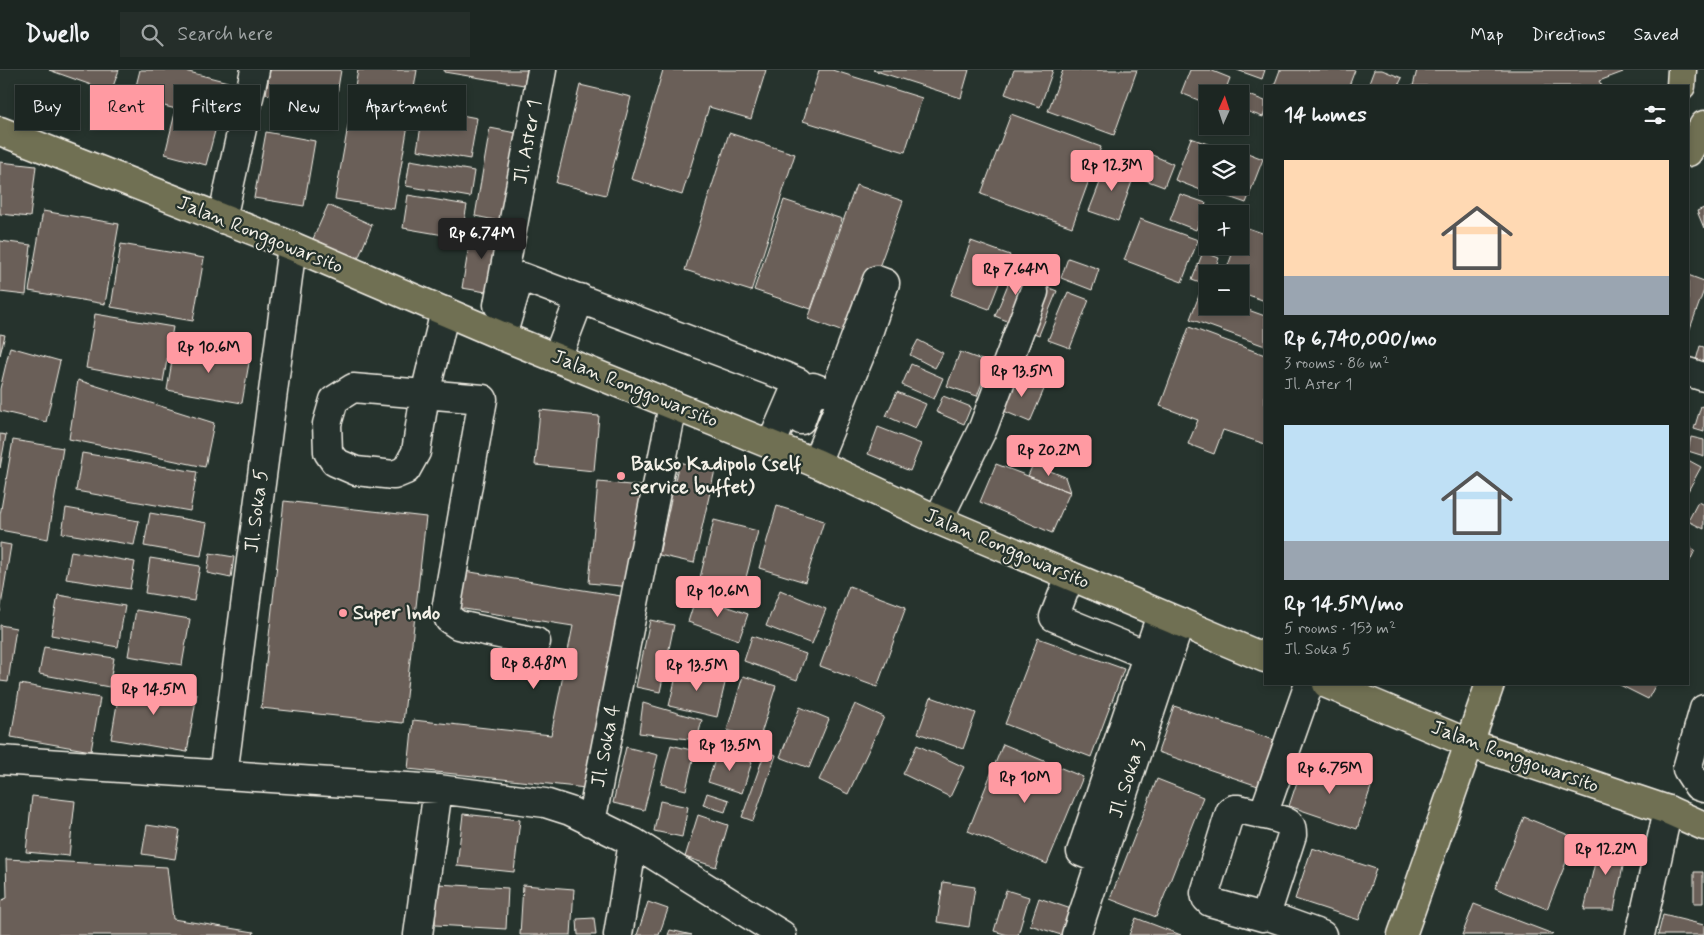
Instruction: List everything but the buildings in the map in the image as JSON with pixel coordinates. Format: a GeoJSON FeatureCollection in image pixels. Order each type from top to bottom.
{"type":"FeatureCollection","features":[{"type":"Feature","properties":{"kind":"main road"},"geometry":{"type":"LineString","coordinates":[[1681,85],[1682,70]]}},
{"type":"Feature","properties":{"kind":"main road"},"geometry":{"type":"LineString","coordinates":[[1689,150],[1704,125]]}},
{"type":"Feature","properties":{"kind":"main road","name":"Jalan Ronggowarsito"},"geometry":{"type":"LineString","coordinates":[[0,131],[292,246],[498,334],[780,448],[938,520],[1264,658]]}},
{"type":"Feature","properties":{"kind":"main road","name":"Jalan Ronggowarsito"},"geometry":{"type":"LineString","coordinates":[[1329,685],[1468,743],[1668,810],[1704,826]]}},
{"type":"Feature","properties":{"kind":"main road"},"geometry":{"type":"LineString","coordinates":[[1402,935],[1490,685]]}},
{"type":"Feature","properties":{"kind":"street"},"geometry":{"type":"LineString","coordinates":[[222,219],[255,70]]}},
{"type":"Feature","properties":{"kind":"street","name":"Jl. Aster 1"},"geometry":{"type":"LineString","coordinates":[[498,334],[542,70]]}},
{"type":"Feature","properties":{"kind":"street","name":"Jl. Soka 5"},"geometry":{"type":"LineString","coordinates":[[223,775],[292,246]]}},
{"type":"Feature","properties":{"kind":"street"},"geometry":{"type":"LineString","coordinates":[[498,334],[518,282],[522,277],[798,382],[780,448]]}},
{"type":"Feature","properties":{"kind":"street"},"geometry":{"type":"LineString","coordinates":[[780,448],[813,387],[834,395],[877,280],[885,283],[862,348],[816,463]]}},
{"type":"Feature","properties":{"kind":"street"},"geometry":{"type":"LineString","coordinates":[[938,520],[983,428],[1034,292]]}},
{"type":"Feature","properties":{"kind":"street"},"geometry":{"type":"LineString","coordinates":[[553,356],[576,296]]}},
{"type":"Feature","properties":{"kind":"street"},"geometry":{"type":"LineString","coordinates":[[445,311],[425,394],[482,399],[446,610],[449,619],[458,625],[536,642]]}},
{"type":"Feature","properties":{"kind":"street"},"geometry":{"type":"LineString","coordinates":[[1689,372],[1704,377]]}},
{"type":"Feature","properties":{"kind":"street","name":"Jl. Soka 4"},"geometry":{"type":"LineString","coordinates":[[591,822],[673,405]]}},
{"type":"Feature","properties":{"kind":"street"},"geometry":{"type":"LineString","coordinates":[[1070,576],[1054,617],[1157,659]]}},
{"type":"Feature","properties":{"kind":"street","name":"Jl. Soka 3"},"geometry":{"type":"LineString","coordinates":[[1076,935],[1101,860],[1170,618]]}},
{"type":"Feature","properties":{"kind":"street"},"geometry":{"type":"LineString","coordinates":[[1263,815],[1309,685]]}},
{"type":"Feature","properties":{"kind":"street"},"geometry":{"type":"LineString","coordinates":[[1704,710],[1687,769],[1698,786],[1704,788]]}},
{"type":"Feature","properties":{"kind":"street"},"geometry":{"type":"LineString","coordinates":[[0,760],[438,789],[545,803],[570,812],[633,842],[782,935]]}},
{"type":"Feature","properties":{"kind":"street"},"geometry":{"type":"LineString","coordinates":[[418,935],[438,789]]}},
{"type":"Feature","properties":{"kind":"street"},"geometry":{"type":"LineString","coordinates":[[1266,915],[1292,835],[1292,829],[1289,824],[1282,820],[1240,809],[1230,812],[1205,893],[1206,898],[1210,902],[1258,916],[1266,915],[1322,935]]}},
{"type":"Feature","properties":{"kind":"street"},"geometry":{"type":"LineString","coordinates":[[1640,935],[1668,810]]}},
{"type":"Feature","properties":{"kind":"street"},"geometry":{"type":"LineString","coordinates":[[618,935],[633,842]]}},
{"type":"Feature","properties":{"kind":"place","name":"Bakso Kadipolo (self service buffet)"},"geometry":{"type":"Point","coordinates":[621,476]}},
{"type":"Feature","properties":{"kind":"place","name":"Super Indo"},"geometry":{"type":"Point","coordinates":[343,613]}}]}
